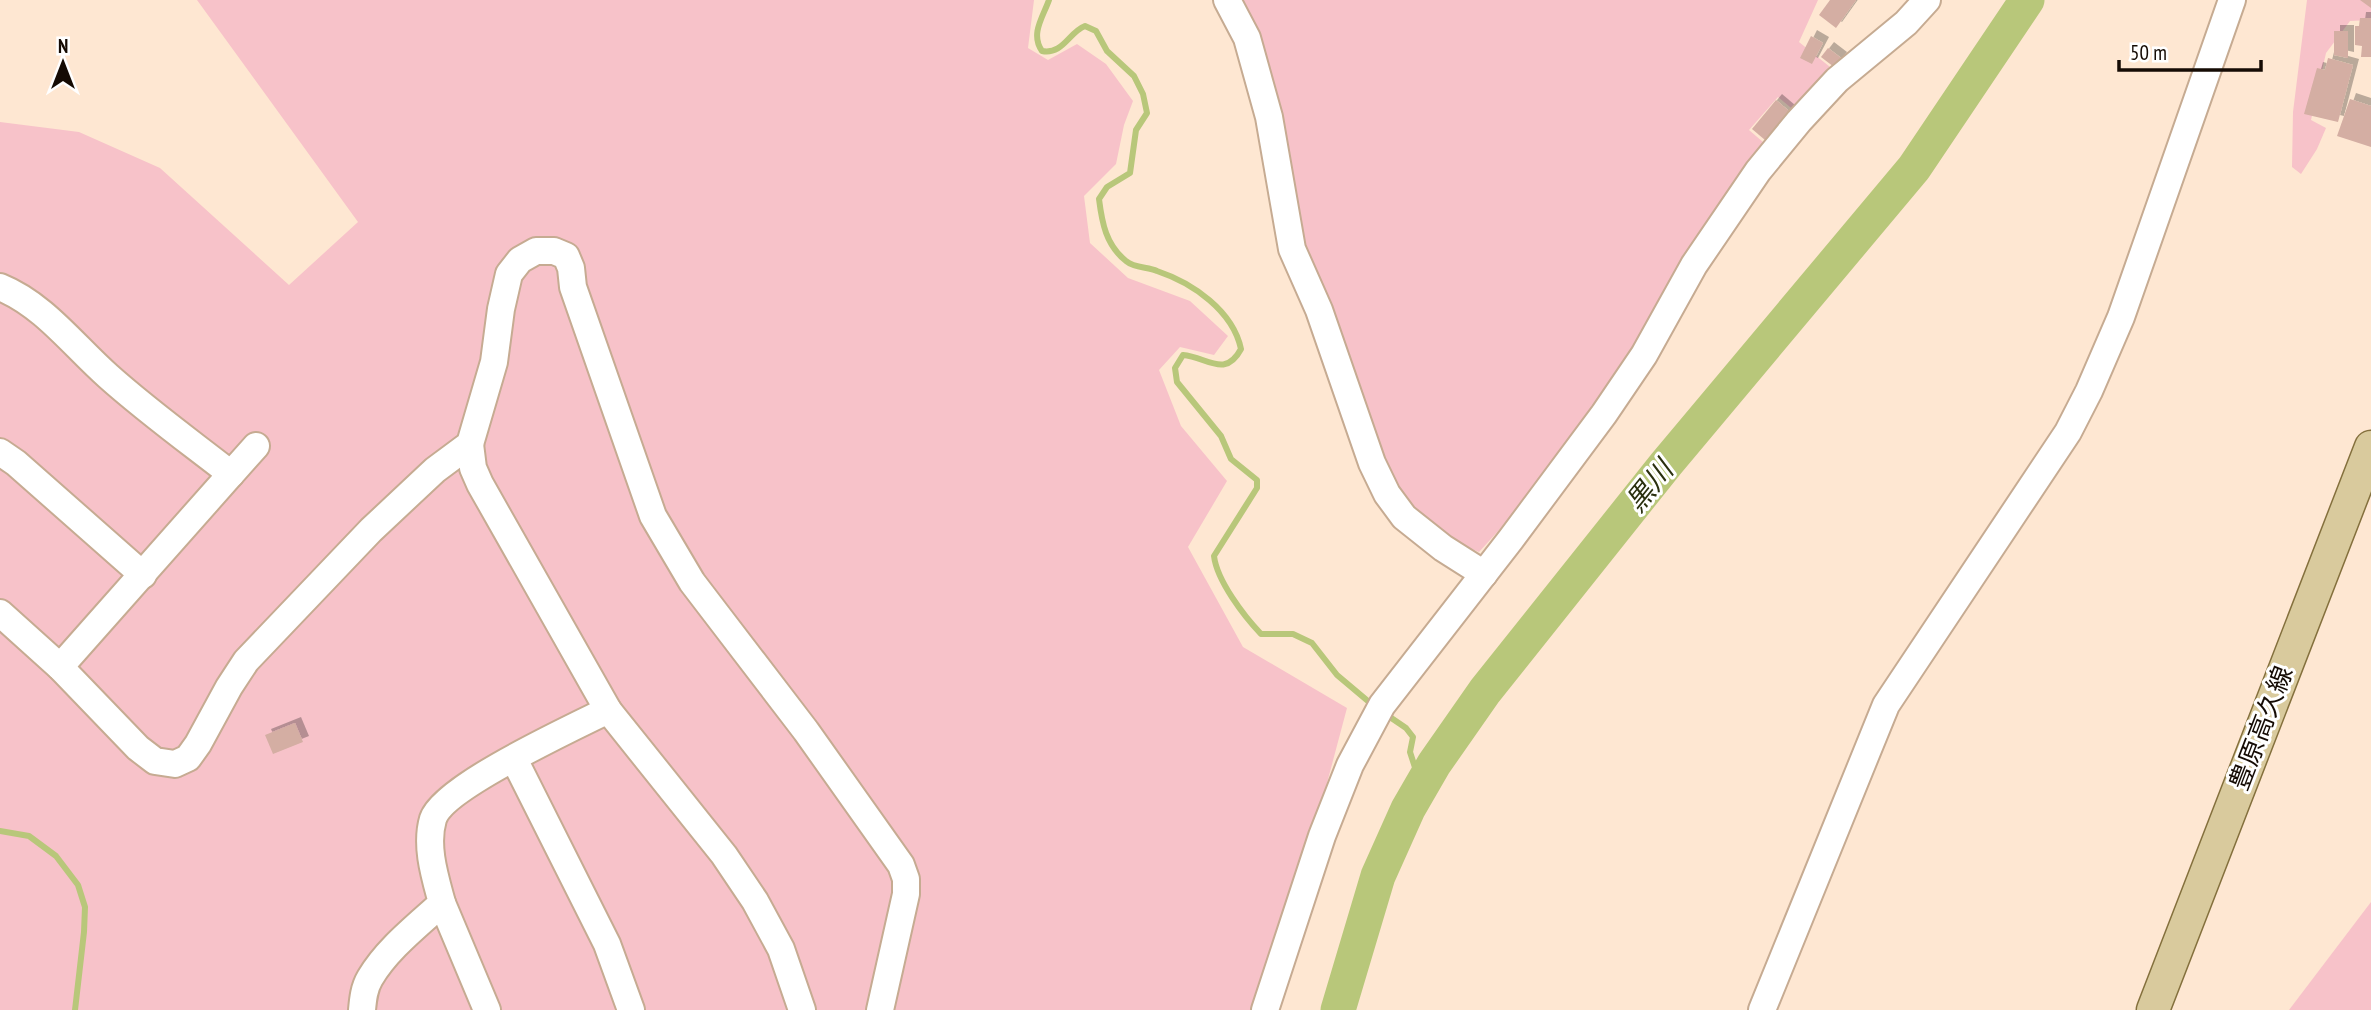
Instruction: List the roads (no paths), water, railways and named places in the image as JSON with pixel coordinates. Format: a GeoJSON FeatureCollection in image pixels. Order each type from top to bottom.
{"type":"FeatureCollection","features":[{"type":"Feature","properties":{"kind":"main road","name":"豊原高久線"},"geometry":{"type":"LineString","coordinates":[[2153,1010],[2371,447]]}},
{"type":"Feature","properties":{"kind":"street"},"geometry":{"type":"LineString","coordinates":[[1227,0],[1247,38],[1269,117],[1292,249],[1319,310],[1372,463],[1387,494],[1404,517],[1443,548],[1484,574]]}},
{"type":"Feature","properties":{"kind":"street"},"geometry":{"type":"LineString","coordinates":[[1265,1010],[1322,836],[1350,765],[1382,705],[1604,414],[1644,355],[1694,265],[1758,171],[1837,80],[1906,23],[1927,0]]}},
{"type":"Feature","properties":{"kind":"street"},"geometry":{"type":"LineString","coordinates":[[1762,1010],[1886,705],[2067,432],[2089,391],[2121,317],[2232,0]]}},
{"type":"Feature","properties":{"kind":"street"},"geometry":{"type":"LineString","coordinates":[[802,1010],[781,949],[755,901],[724,855],[608,710],[473,468],[470,444],[494,362],[500,309],[509,274],[520,260],[536,251],[554,251],[566,256],[571,268],[573,287],[653,516],[692,582],[806,731],[901,865],[906,879],[906,894],[880,1010]]}},
{"type":"Feature","properties":{"kind":"street"},"geometry":{"type":"LineString","coordinates":[[0,287],[16,294],[43,314],[108,376],[231,474]]}},
{"type":"Feature","properties":{"kind":"street"},"geometry":{"type":"LineString","coordinates":[[0,613],[61,667],[138,748],[155,761],[175,764],[188,758],[198,744],[246,661],[371,530],[435,470],[470,444]]}},
{"type":"Feature","properties":{"kind":"street"},"geometry":{"type":"LineString","coordinates":[[61,667],[256,446]]}},
{"type":"Feature","properties":{"kind":"street"},"geometry":{"type":"LineString","coordinates":[[0,452],[143,575]]}},
{"type":"Feature","properties":{"kind":"street"},"geometry":{"type":"LineString","coordinates":[[487,1010],[442,903],[433,867],[430,839],[433,817],[443,803],[458,790],[608,710]]}},
{"type":"Feature","properties":{"kind":"street"},"geometry":{"type":"LineString","coordinates":[[514,759],[607,944],[631,1010]]}},
{"type":"Feature","properties":{"kind":"street"},"geometry":{"type":"LineString","coordinates":[[362,1010],[369,979],[391,952],[442,903]]}},
{"type":"Feature","properties":{"kind":"waterway"},"geometry":{"type":"LineString","coordinates":[[1049,0],[1037,32],[1042,51],[1055,50],[1085,26],[1096,31],[1107,51],[1134,76],[1143,94],[1147,113],[1136,130],[1130,173],[1107,187],[1099,199],[1109,241],[1129,263],[1171,276],[1210,300],[1230,322],[1237,335],[1241,349],[1229,363],[1215,364],[1183,355],[1175,368],[1177,382],[1221,436],[1231,459],[1257,480],[1257,488],[1214,556],[1220,576],[1239,608],[1261,634],[1293,634],[1312,643],[1337,675],[1375,707]]}},
{"type":"Feature","properties":{"kind":"waterway","name":"黒川"},"geometry":{"type":"LineString","coordinates":[[1338,1010],[1378,876],[1408,809],[1434,764],[1485,691],[1666,464],[1914,168],[2027,0]]}},
{"type":"Feature","properties":{"kind":"waterway"},"geometry":{"type":"LineString","coordinates":[[1384,713],[1406,728],[1413,737],[1410,752],[1421,786]]}},
{"type":"Feature","properties":{"kind":"waterway"},"geometry":{"type":"LineString","coordinates":[[0,831],[29,836],[56,856],[78,885],[85,907],[75,1010]]}}]}
